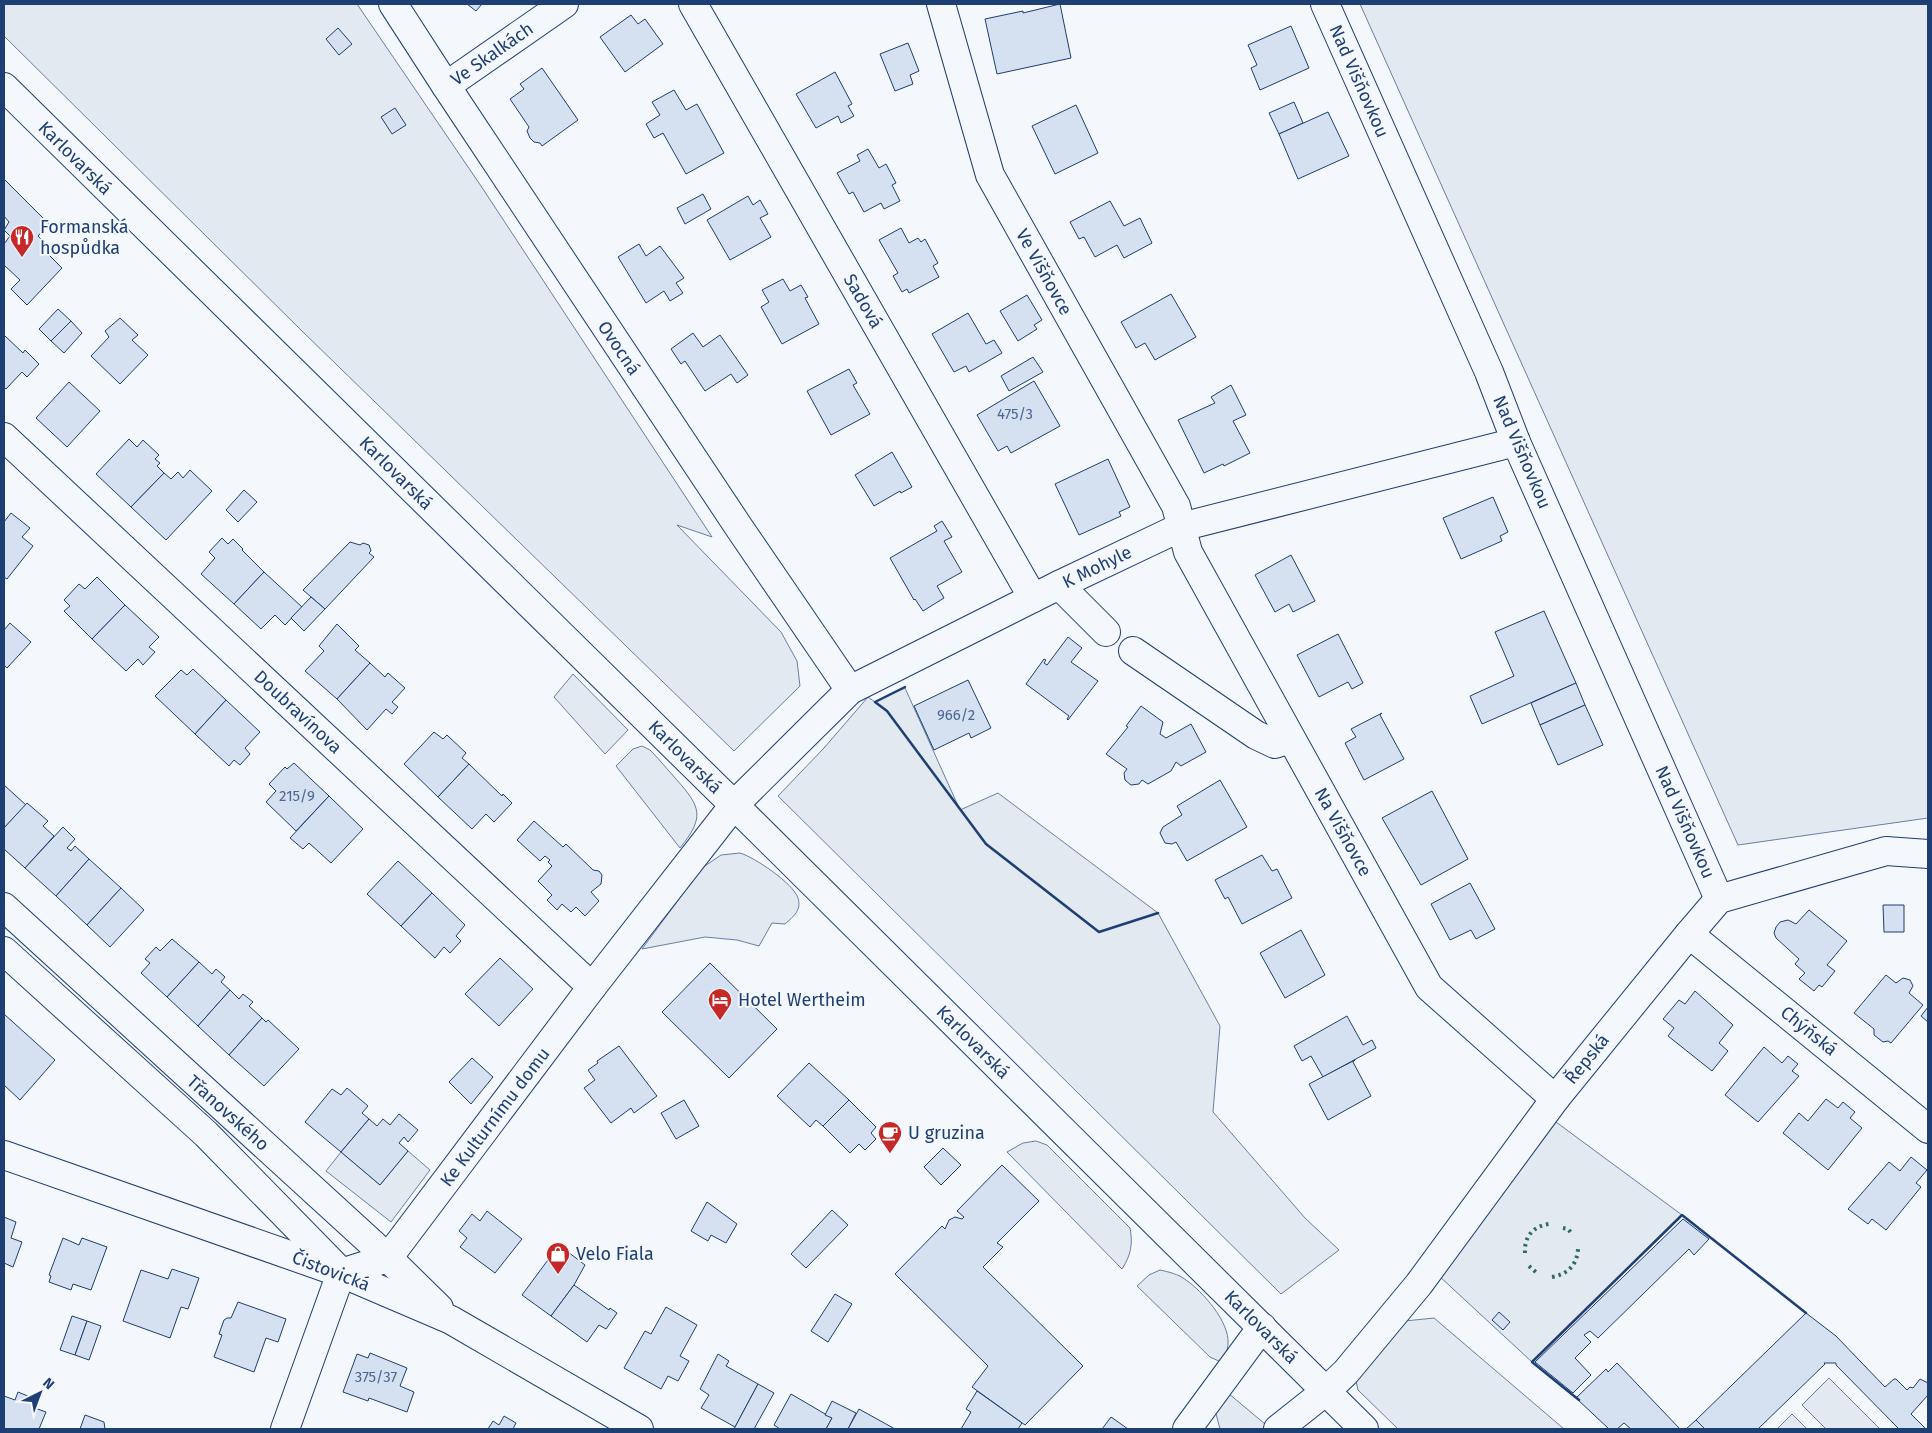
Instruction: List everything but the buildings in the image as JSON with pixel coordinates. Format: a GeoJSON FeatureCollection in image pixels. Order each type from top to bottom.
{"type":"FeatureCollection","features":[{"type":"Feature","properties":{"kind":"street","name":"Ovocná"},"geometry":{"type":"LineString","coordinates":[[393,4],[738,526],[850,690]]}},
{"type":"Feature","properties":{"kind":"street","name":"Ve Skalkách"},"geometry":{"type":"LineString","coordinates":[[446,86],[564,4]]}},
{"type":"Feature","properties":{"kind":"street","name":"Sadová"},"geometry":{"type":"LineString","coordinates":[[692,4],[1033,598]]}},
{"type":"Feature","properties":{"kind":"street","name":"Ve Višňovce"},"geometry":{"type":"LineString","coordinates":[[941,4],[990,175],[1176,506],[1181,527]]}},
{"type":"Feature","properties":{"kind":"street","name":"Nad Višňovkou"},"geometry":{"type":"LineString","coordinates":[[1325,4],[1489,372],[1516,442],[1719,899]]}},
{"type":"Feature","properties":{"kind":"street","name":"Karlovarská"},"geometry":{"type":"LineString","coordinates":[[6,93],[734,805],[1364,1429]]}},
{"type":"Feature","properties":{"kind":"street","name":"Doubravínova"},"geometry":{"type":"LineString","coordinates":[[4,437],[592,988]]}},
{"type":"Feature","properties":{"kind":"street","name":"K Mohyle"},"geometry":{"type":"LineString","coordinates":[[734,805],[850,690],[1033,598],[1181,527],[1516,442]]}},
{"type":"Feature","properties":{"kind":"street","name":"Na Višňovce"},"geometry":{"type":"LineString","coordinates":[[1181,527],[1188,552],[1429,987],[1555,1099]]}},
{"type":"Feature","properties":{"kind":"street"},"geometry":{"type":"LineString","coordinates":[[1060,585],[1106,632]]}},
{"type":"Feature","properties":{"kind":"street"},"geometry":{"type":"LineString","coordinates":[[1133,651],[1256,734],[1275,744],[1292,739]]}},
{"type":"Feature","properties":{"kind":"street","name":"Ke Kulturnímu domu"},"geometry":{"type":"LineString","coordinates":[[388,1258],[592,988],[734,805]]}},
{"type":"Feature","properties":{"kind":"street"},"geometry":{"type":"LineString","coordinates":[[1719,899],[1886,851],[1928,854]]}},
{"type":"Feature","properties":{"kind":"street","name":"Řepská"},"geometry":{"type":"LineString","coordinates":[[1278,1429],[1326,1391],[1346,1372],[1418,1284],[1555,1099],[1719,899]]}},
{"type":"Feature","properties":{"kind":"street","name":"Třanovského"},"geometry":{"type":"LineString","coordinates":[[4,907],[388,1258],[451,1320]]}},
{"type":"Feature","properties":{"kind":"street","name":"Chýňská"},"geometry":{"type":"LineString","coordinates":[[1689,934],[1928,1128]]}},
{"type":"Feature","properties":{"kind":"street","name":"Třanovského"},"geometry":{"type":"LineString","coordinates":[[4,951],[206,1134],[341,1273]]}},
{"type":"Feature","properties":{"kind":"street","name":"Čistovická"},"geometry":{"type":"LineString","coordinates":[[4,1155],[341,1273],[451,1320],[639,1429]]}},
{"type":"Feature","properties":{"kind":"street"},"geometry":{"type":"LineString","coordinates":[[284,1429],[341,1273],[388,1258]]}},
{"type":"Feature","properties":{"kind":"street"},"geometry":{"type":"LineString","coordinates":[[1187,1429],[1262,1327]]}},
{"type":"Feature","properties":{"kind":"shaded area"},"geometry":{"type":"Polygon","coordinates":[[[4,4],[357,4],[481,186],[712,537],[677,525],[781,632],[797,661],[800,686],[734,751],[303,332],[4,36],[4,4]]]}},
{"type":"Feature","properties":{"kind":"shaded area"},"geometry":{"type":"Polygon","coordinates":[[[1360,4],[1928,4],[1928,818],[1738,845],[1360,4]]]}},
{"type":"Feature","properties":{"kind":"shaded area"},"geometry":{"type":"Polygon","coordinates":[[[573,674],[628,730],[605,754],[554,697],[573,674]]]}},
{"type":"Feature","properties":{"kind":"shaded area"},"geometry":{"type":"Polygon","coordinates":[[[905,688],[960,810],[998,793],[1158,913],[1220,1026],[1213,1112],[1305,1218],[1339,1250],[1281,1294],[778,796],[824,748],[868,697],[875,702],[905,688]]]}},
{"type":"Feature","properties":{"kind":"shaded area"},"geometry":{"type":"Polygon","coordinates":[[[642,746],[650,750],[660,760],[691,797],[695,805],[697,812],[696,820],[680,848],[616,766],[633,749],[642,746]]]}},
{"type":"Feature","properties":{"kind":"shaded area"},"geometry":{"type":"Polygon","coordinates":[[[740,853],[772,871],[795,892],[799,906],[791,919],[785,924],[772,923],[759,946],[737,940],[705,937],[642,949],[702,868],[721,855],[740,853]]]}},
{"type":"Feature","properties":{"kind":"shaded area"},"geometry":{"type":"Polygon","coordinates":[[[1556,1122],[1682,1215],[1532,1362],[1438,1275],[1556,1122]]]}},
{"type":"Feature","properties":{"kind":"shaded area"},"geometry":{"type":"Polygon","coordinates":[[[1036,1141],[1047,1145],[1130,1228],[1130,1249],[1122,1269],[1007,1152],[1023,1143],[1036,1141]]]}},
{"type":"Feature","properties":{"kind":"shaded area"},"geometry":{"type":"Polygon","coordinates":[[[408,1151],[430,1170],[391,1222],[326,1171],[341,1152],[380,1185],[408,1151]]]}},
{"type":"Feature","properties":{"kind":"shaded area"},"geometry":{"type":"Polygon","coordinates":[[[1160,1270],[1170,1272],[1186,1280],[1207,1299],[1220,1317],[1225,1326],[1228,1344],[1227,1351],[1221,1362],[1210,1357],[1137,1286],[1149,1275],[1160,1270]]]}},
{"type":"Feature","properties":{"kind":"shaded area"},"geometry":{"type":"Polygon","coordinates":[[[1434,1318],[1564,1429],[1398,1429],[1358,1390],[1356,1381],[1405,1321],[1434,1318]]]}},
{"type":"Feature","properties":{"kind":"shaded area"},"geometry":{"type":"Polygon","coordinates":[[[1829,1378],[1880,1429],[1826,1429],[1802,1405],[1829,1378]]]}},
{"type":"Feature","properties":{"kind":"shaded area"},"geometry":{"type":"Polygon","coordinates":[[[1228,1393],[1265,1424],[1263,1429],[1220,1429],[1215,1410],[1228,1393]]]}},
{"type":"Feature","properties":{"kind":"shaded area"},"geometry":{"type":"Polygon","coordinates":[[[1792,1414],[1807,1429],[1777,1429],[1792,1414]]]}},
{"type":"Feature","properties":{"kind":"hedge"},"geometry":{"type":"LineString","coordinates":[[1525,1253],[1526,1242],[1531,1233],[1538,1227],[1549,1224]]}},
{"type":"Feature","properties":{"kind":"hedge"},"geometry":{"type":"LineString","coordinates":[[1563,1228],[1568,1229],[1572,1234]]}},
{"type":"Feature","properties":{"kind":"hedge"},"geometry":{"type":"LineString","coordinates":[[1552,1277],[1563,1274],[1571,1268],[1576,1260],[1578,1249]]}},
{"type":"Feature","properties":{"kind":"hedge"},"geometry":{"type":"LineString","coordinates":[[1529,1266],[1538,1274]]}},
{"type":"Feature","properties":{"kind":"wall"},"geometry":{"type":"LineString","coordinates":[[905,687],[875,702],[887,711],[986,844],[1099,932],[1158,913]]}},
{"type":"Feature","properties":{"kind":"wall"},"geometry":{"type":"LineString","coordinates":[[1579,1400],[1532,1362],[1682,1215],[1806,1313]]}},
{"type":"Feature","properties":{"kind":"place","name":"Formanská hospůdka"},"geometry":{"type":"Point","coordinates":[22,258]}},
{"type":"Feature","properties":{"kind":"place","name":"Hotel Wertheim"},"geometry":{"type":"Point","coordinates":[720,1021]}},
{"type":"Feature","properties":{"kind":"place","name":"U gruzina"},"geometry":{"type":"Point","coordinates":[890,1154]}},
{"type":"Feature","properties":{"kind":"place","name":"Velo Fiala"},"geometry":{"type":"Point","coordinates":[558,1275]}}]}
